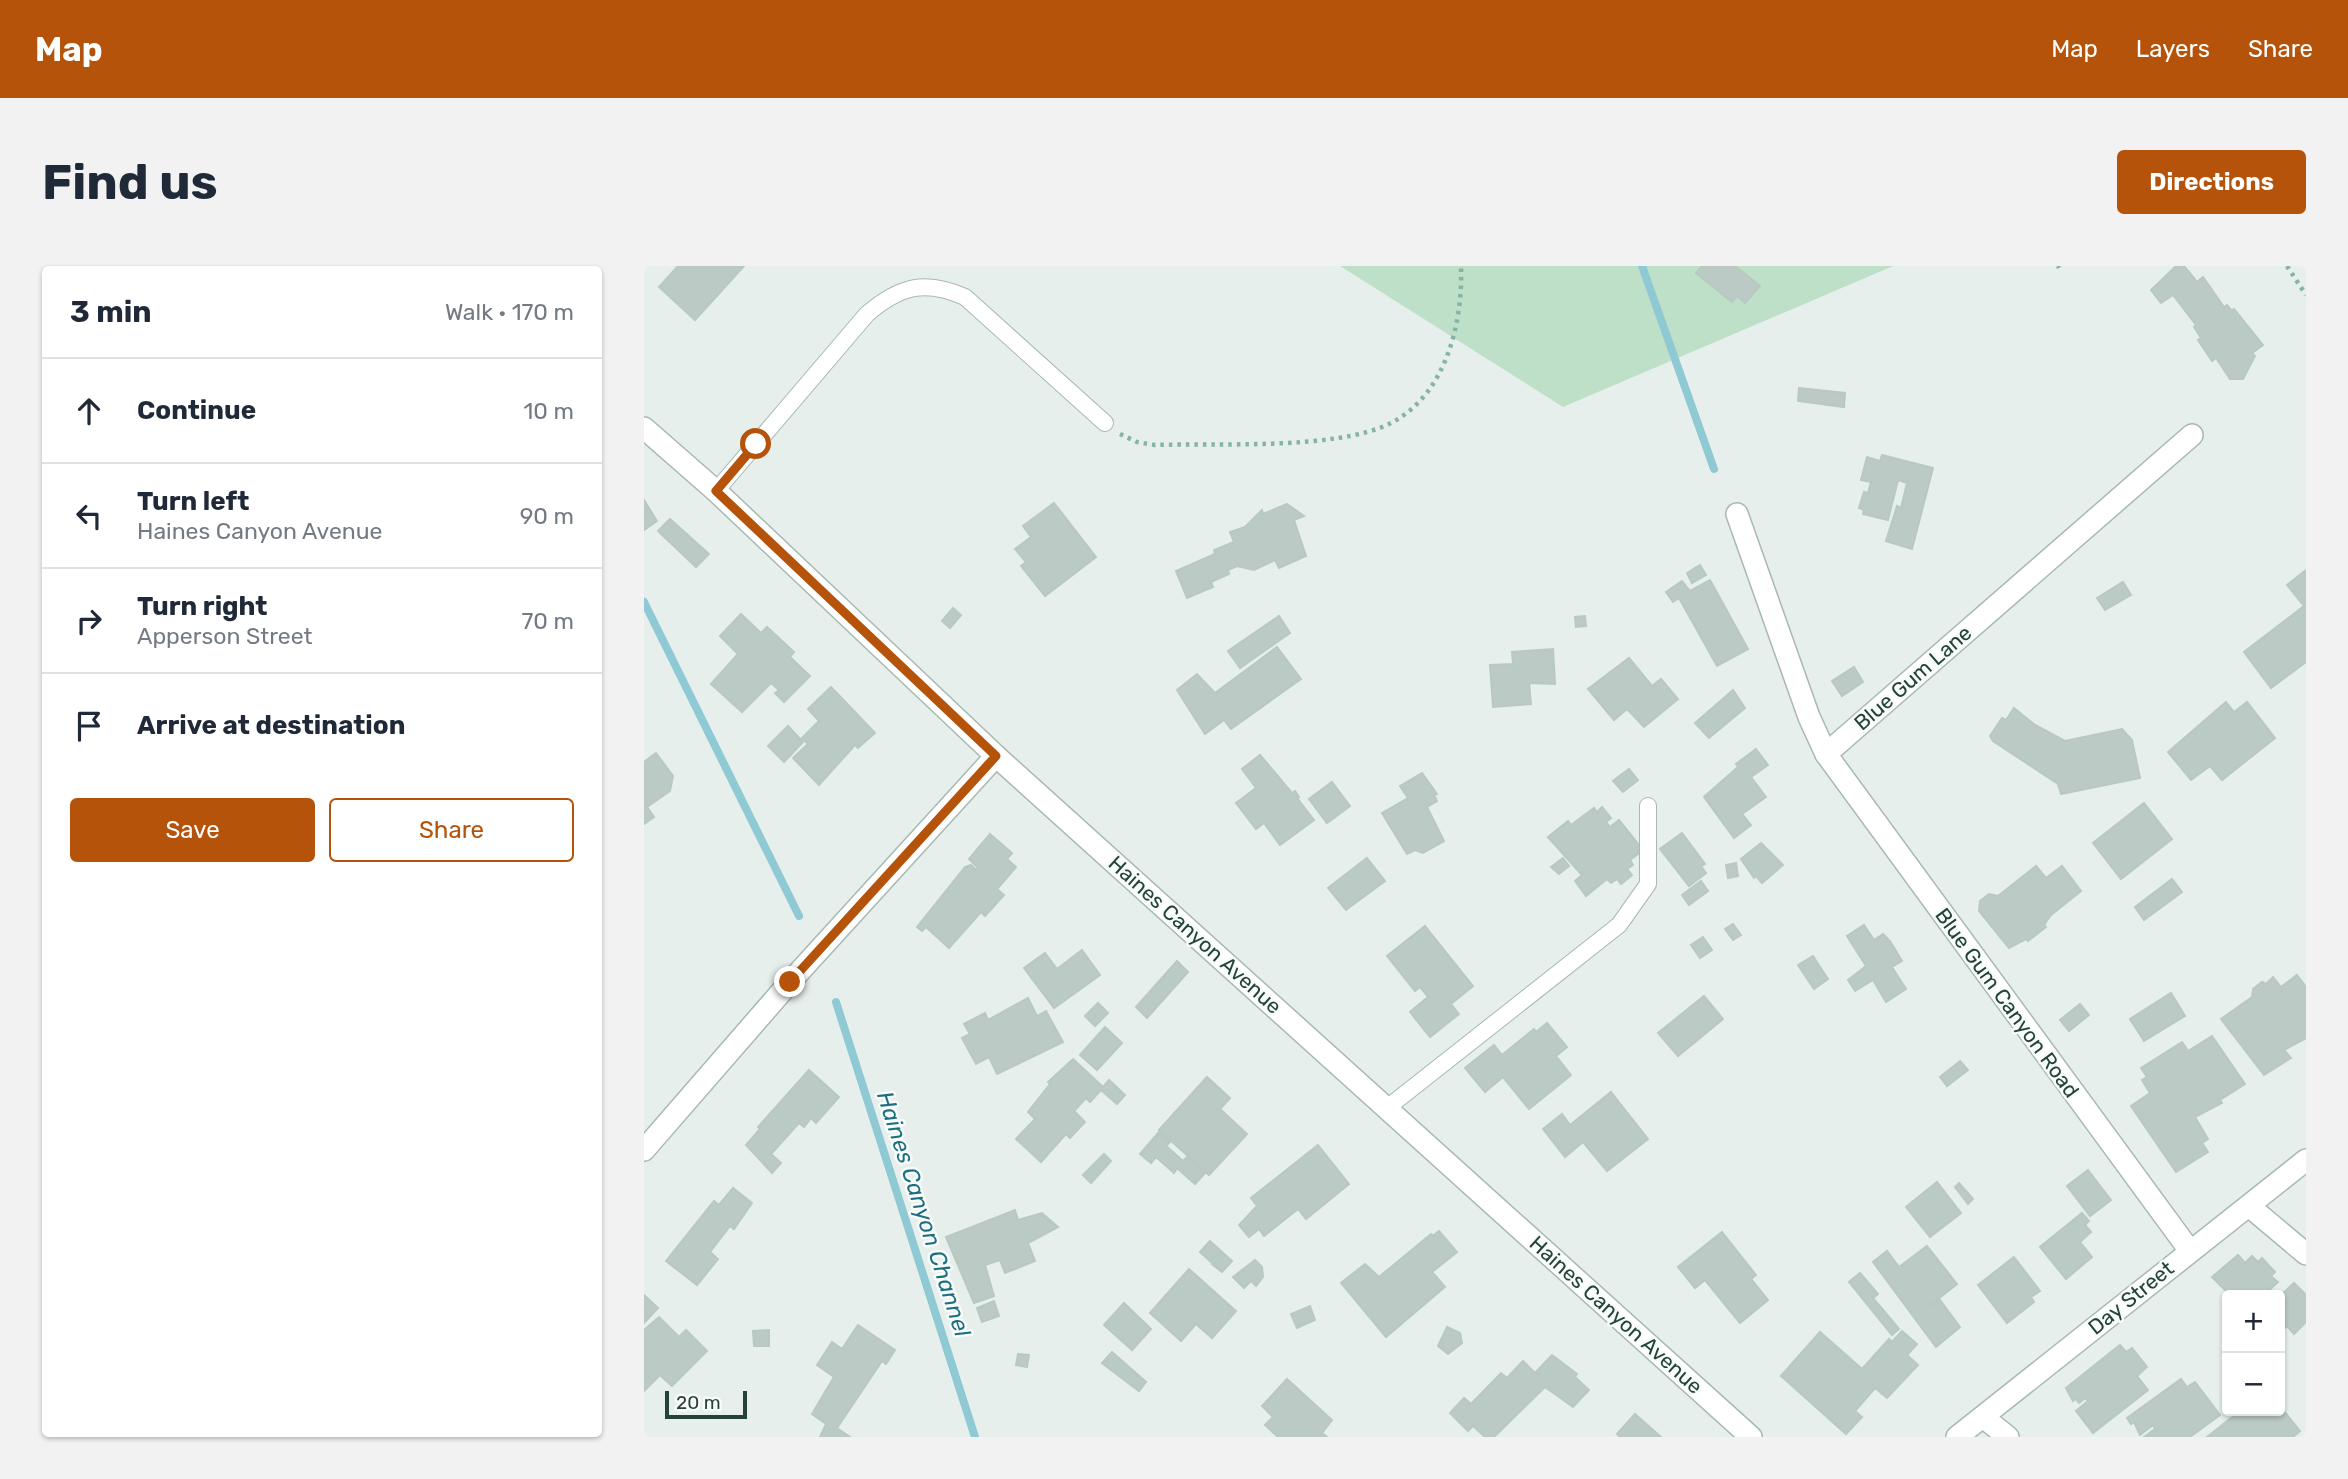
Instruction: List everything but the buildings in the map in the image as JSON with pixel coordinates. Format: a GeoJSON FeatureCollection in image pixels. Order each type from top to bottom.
{"type":"FeatureCollection","features":[{"type":"Feature","properties":{"kind":"street","name":"Haines Canyon Avenue"},"geometry":{"type":"LineString","coordinates":[[644,428],[716,491],[996,756],[1751,1437]]}},
{"type":"Feature","properties":{"kind":"street","name":"Blue Gum Lane"},"geometry":{"type":"LineString","coordinates":[[1826,754],[2192,435]]}},
{"type":"Feature","properties":{"kind":"street"},"geometry":{"type":"LineString","coordinates":[[1737,514],[1809,717],[1826,754]]}},
{"type":"Feature","properties":{"kind":"street","name":"Blue Gum Canyon Road"},"geometry":{"type":"LineString","coordinates":[[1826,754],[2190,1251]]}},
{"type":"Feature","properties":{"kind":"street"},"geometry":{"type":"LineString","coordinates":[[644,1150],[790,982],[996,756]]}},
{"type":"Feature","properties":{"kind":"street","name":"Day Street"},"geometry":{"type":"LineString","coordinates":[[1957,1437],[2306,1160]]}},
{"type":"Feature","properties":{"kind":"street"},"geometry":{"type":"LineString","coordinates":[[2249,1206],[2306,1254]]}},
{"type":"Feature","properties":{"kind":"street"},"geometry":{"type":"LineString","coordinates":[[1983,1417],[2008,1437]]}},
{"type":"Feature","properties":{"kind":"lane"},"geometry":{"type":"LineString","coordinates":[[716,491],[867,314],[883,300],[902,290],[923,286],[943,288],[964,297],[1105,423]]}},
{"type":"Feature","properties":{"kind":"lane"},"geometry":{"type":"LineString","coordinates":[[1387,1108],[1619,925],[1648,884],[1648,806]]}},
{"type":"Feature","properties":{"kind":"path"},"geometry":{"type":"LineString","coordinates":[[1105,423],[1137,442],[1155,445],[1335,439],[1390,424],[1423,397],[1445,362],[1457,326],[1461,266]]}},
{"type":"Feature","properties":{"kind":"path"},"geometry":{"type":"LineString","coordinates":[[2287,266],[2306,295]]}},
{"type":"Feature","properties":{"kind":"green space"},"geometry":{"type":"Polygon","coordinates":[[[1340,266],[1893,266],[1563,407],[1340,266]]]}},
{"type":"Feature","properties":{"kind":"waterway"},"geometry":{"type":"LineString","coordinates":[[1642,266],[1714,469]]}},
{"type":"Feature","properties":{"kind":"waterway","name":"Haines Canyon Channel"},"geometry":{"type":"LineString","coordinates":[[644,602],[799,916]]}},
{"type":"Feature","properties":{"kind":"waterway","name":"Haines Canyon Channel"},"geometry":{"type":"LineString","coordinates":[[836,1002],[975,1437]]}},
{"type":"Feature","properties":{"kind":"route"},"geometry":{"type":"LineString","coordinates":[[756,444],[716,491],[996,756],[790,982]]}}]}
